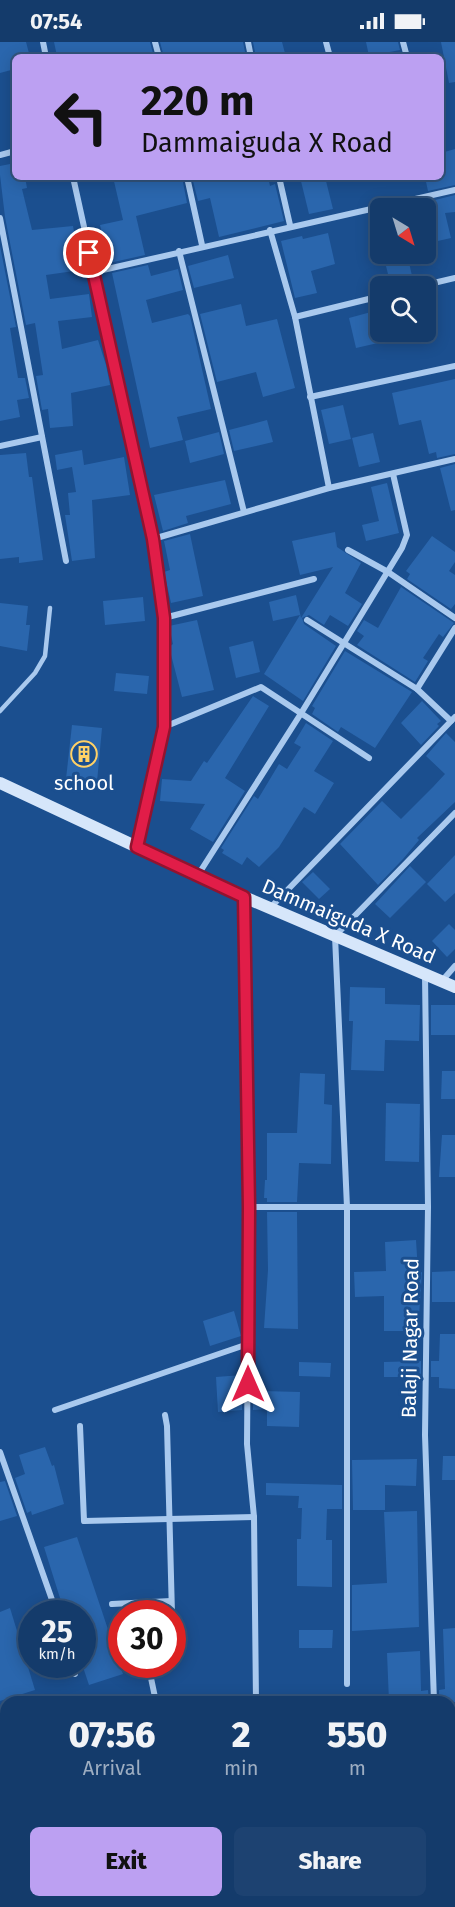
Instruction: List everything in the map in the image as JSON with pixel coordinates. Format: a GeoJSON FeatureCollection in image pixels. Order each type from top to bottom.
{"type":"FeatureCollection","features":[{"type":"Feature","properties":{"kind":"street"},"geometry":{"type":"LineString","coordinates":[[74,180],[153,539],[164,618],[164,727],[137,847]]}},
{"type":"Feature","properties":{"kind":"street"},"geometry":{"type":"LineString","coordinates":[[188,180],[202,245]]}},
{"type":"Feature","properties":{"kind":"street"},"geometry":{"type":"LineString","coordinates":[[280,180],[290,225]]}},
{"type":"Feature","properties":{"kind":"street"},"geometry":{"type":"LineString","coordinates":[[94,272],[290,225],[455,190]]}},
{"type":"Feature","properties":{"kind":"street"},"geometry":{"type":"LineString","coordinates":[[0,218],[66,561]]}},
{"type":"Feature","properties":{"kind":"street"},"geometry":{"type":"LineString","coordinates":[[270,230],[295,317],[329,488]]}},
{"type":"Feature","properties":{"kind":"street"},"geometry":{"type":"LineString","coordinates":[[179,251],[244,512]]}},
{"type":"Feature","properties":{"kind":"street"},"geometry":{"type":"LineString","coordinates":[[436,282],[455,278]]}},
{"type":"Feature","properties":{"kind":"street"},"geometry":{"type":"LineString","coordinates":[[295,317],[370,299]]}},
{"type":"Feature","properties":{"kind":"street"},"geometry":{"type":"LineString","coordinates":[[310,397],[455,366]]}},
{"type":"Feature","properties":{"kind":"street"},"geometry":{"type":"LineString","coordinates":[[0,446],[42,437]]}},
{"type":"Feature","properties":{"kind":"street"},"geometry":{"type":"LineString","coordinates":[[153,539],[329,488],[455,459]]}},
{"type":"Feature","properties":{"kind":"street"},"geometry":{"type":"LineString","coordinates":[[198,875],[345,643],[388,572],[407,535],[393,474]]}},
{"type":"Feature","properties":{"kind":"street"},"geometry":{"type":"LineString","coordinates":[[348,550],[388,572],[455,618]]}},
{"type":"Feature","properties":{"kind":"street"},"geometry":{"type":"LineString","coordinates":[[164,618],[314,579]]}},
{"type":"Feature","properties":{"kind":"street"},"geometry":{"type":"LineString","coordinates":[[271,908],[453,719],[417,689],[307,620]]}},
{"type":"Feature","properties":{"kind":"street"},"geometry":{"type":"LineString","coordinates":[[417,689],[455,628]]}},
{"type":"Feature","properties":{"kind":"street"},"geometry":{"type":"LineString","coordinates":[[164,727],[261,687],[300,715],[369,758]]}},
{"type":"Feature","properties":{"kind":"street","name":"Dammaiguda X Road"},"geometry":{"type":"LineString","coordinates":[[0,783],[244,897],[455,987]]}},
{"type":"Feature","properties":{"kind":"street"},"geometry":{"type":"LineString","coordinates":[[347,1684],[347,1207],[335,936],[455,813]]}},
{"type":"Feature","properties":{"kind":"street"},"geometry":{"type":"LineString","coordinates":[[244,897],[249,1207],[248,1444],[254,1517],[256,1696]]}},
{"type":"Feature","properties":{"kind":"street"},"geometry":{"type":"LineString","coordinates":[[441,982],[455,966]]}},
{"type":"Feature","properties":{"kind":"street","name":"Balaji Nagar Road"},"geometry":{"type":"LineString","coordinates":[[425,974],[428,1207],[425,1435],[434,1696]]}},
{"type":"Feature","properties":{"kind":"street"},"geometry":{"type":"LineString","coordinates":[[249,1207],[428,1207]]}},
{"type":"Feature","properties":{"kind":"street"},"geometry":{"type":"LineString","coordinates":[[55,1410],[248,1344]]}},
{"type":"Feature","properties":{"kind":"street"},"geometry":{"type":"LineString","coordinates":[[165,1415],[171,1600]]}},
{"type":"Feature","properties":{"kind":"street"},"geometry":{"type":"LineString","coordinates":[[80,1426],[84,1521],[254,1517]]}},
{"type":"Feature","properties":{"kind":"street"},"geometry":{"type":"LineString","coordinates":[[0,1452],[52,1600]]}},
{"type":"Feature","properties":{"kind":"street"},"geometry":{"type":"LineString","coordinates":[[152,1678],[155,1696]]}},
{"type":"Feature","properties":{"kind":"lane"},"geometry":{"type":"LineString","coordinates":[[0,711],[35,673],[45,656],[50,608]]}},
{"type":"Feature","properties":{"kind":"building"},"geometry":{"type":"Polygon","coordinates":[[[0,42],[26,42],[29,54],[12,54],[12,70],[0,73],[0,42]]]}},
{"type":"Feature","properties":{"kind":"building"},"geometry":{"type":"Polygon","coordinates":[[[54,42],[150,42],[153,54],[69,53],[57,54],[54,42]]]}},
{"type":"Feature","properties":{"kind":"building"},"geometry":{"type":"Polygon","coordinates":[[[160,42],[243,42],[245,54],[163,54],[160,42]]]}},
{"type":"Feature","properties":{"kind":"building"},"geometry":{"type":"Polygon","coordinates":[[[253,42],[282,42],[285,54],[255,54],[253,42]]]}},
{"type":"Feature","properties":{"kind":"building"},"geometry":{"type":"Polygon","coordinates":[[[366,42],[398,42],[400,50],[369,54],[366,42]]]}},
{"type":"Feature","properties":{"kind":"building"},"geometry":{"type":"Polygon","coordinates":[[[441,42],[455,42],[455,82],[449,83],[441,42]]]}},
{"type":"Feature","properties":{"kind":"building"},"geometry":{"type":"Polygon","coordinates":[[[455,149],[455,185],[428,191],[426,180],[444,180],[444,152],[455,149]]]}},
{"type":"Feature","properties":{"kind":"building"},"geometry":{"type":"Polygon","coordinates":[[[12,164],[12,180],[26,180],[27,188],[22,189],[32,230],[73,226],[81,270],[46,275],[50,299],[89,294],[92,317],[58,321],[62,349],[98,340],[110,385],[71,393],[73,426],[50,428],[48,409],[42,410],[36,376],[43,375],[35,323],[26,325],[5,217],[0,166],[12,164]]]}},
{"type":"Feature","properties":{"kind":"building"},"geometry":{"type":"Polygon","coordinates":[[[114,180],[183,180],[187,203],[136,216],[145,255],[109,263],[100,225],[123,220],[114,180]]]}},
{"type":"Feature","properties":{"kind":"building"},"geometry":{"type":"Polygon","coordinates":[[[193,180],[269,180],[270,186],[275,184],[284,221],[219,237],[210,198],[198,201],[193,180]]]}},
{"type":"Feature","properties":{"kind":"building"},"geometry":{"type":"Polygon","coordinates":[[[301,180],[326,180],[333,209],[309,214],[301,180]]]}},
{"type":"Feature","properties":{"kind":"building"},"geometry":{"type":"Polygon","coordinates":[[[455,195],[455,212],[445,213],[451,238],[436,241],[436,200],[455,195]]]}},
{"type":"Feature","properties":{"kind":"building"},"geometry":{"type":"Polygon","coordinates":[[[328,233],[335,264],[311,271],[317,293],[295,298],[281,241],[328,233]]]}},
{"type":"Feature","properties":{"kind":"building"},"geometry":{"type":"Polygon","coordinates":[[[0,246],[16,327],[10,328],[18,378],[25,378],[29,398],[17,400],[20,417],[0,421],[0,246]]]}},
{"type":"Feature","properties":{"kind":"building"},"geometry":{"type":"Polygon","coordinates":[[[228,255],[234,278],[194,288],[188,266],[228,255]]]}},
{"type":"Feature","properties":{"kind":"building"},"geometry":{"type":"Polygon","coordinates":[[[386,264],[409,264],[412,276],[388,276],[386,264]]]}},
{"type":"Feature","properties":{"kind":"building"},"geometry":{"type":"Polygon","coordinates":[[[148,265],[151,276],[178,269],[183,290],[146,300],[152,323],[188,314],[190,316],[211,409],[177,417],[183,440],[150,448],[112,273],[148,265]]]}},
{"type":"Feature","properties":{"kind":"building"},"geometry":{"type":"Polygon","coordinates":[[[241,304],[246,326],[277,319],[295,388],[263,397],[256,372],[217,382],[200,314],[241,304]]]}},
{"type":"Feature","properties":{"kind":"building"},"geometry":{"type":"Polygon","coordinates":[[[370,312],[370,342],[378,343],[356,348],[349,318],[370,312]]]}},
{"type":"Feature","properties":{"kind":"building"},"geometry":{"type":"Polygon","coordinates":[[[455,379],[455,454],[437,458],[436,452],[429,454],[421,420],[399,425],[392,393],[455,379]]]}},
{"type":"Feature","properties":{"kind":"building"},"geometry":{"type":"Polygon","coordinates":[[[343,405],[351,439],[329,444],[321,410],[343,405]]]}},
{"type":"Feature","properties":{"kind":"building"},"geometry":{"type":"Polygon","coordinates":[[[267,420],[273,442],[234,451],[229,430],[267,420]]]}},
{"type":"Feature","properties":{"kind":"building"},"geometry":{"type":"Polygon","coordinates":[[[219,432],[224,454],[190,463],[185,441],[219,432]]]}},
{"type":"Feature","properties":{"kind":"building"},"geometry":{"type":"Polygon","coordinates":[[[373,433],[380,462],[359,467],[352,438],[373,433]]]}},
{"type":"Feature","properties":{"kind":"building"},"geometry":{"type":"Polygon","coordinates":[[[82,450],[84,465],[124,457],[130,495],[92,500],[95,558],[72,561],[65,515],[70,515],[68,493],[76,492],[72,467],[57,470],[55,455],[82,450]]]}},
{"type":"Feature","properties":{"kind":"building"},"geometry":{"type":"Polygon","coordinates":[[[26,453],[29,477],[32,477],[43,560],[19,563],[19,557],[0,559],[0,455],[26,453]]]}},
{"type":"Feature","properties":{"kind":"building"},"geometry":{"type":"Polygon","coordinates":[[[455,464],[455,510],[451,511],[440,468],[455,464]]]}},
{"type":"Feature","properties":{"kind":"building"},"geometry":{"type":"Polygon","coordinates":[[[225,480],[231,504],[186,516],[188,523],[163,531],[154,495],[225,480]]]}},
{"type":"Feature","properties":{"kind":"building"},"geometry":{"type":"Polygon","coordinates":[[[387,483],[399,533],[366,541],[362,525],[379,521],[371,487],[387,483]]]}},
{"type":"Feature","properties":{"kind":"building"},"geometry":{"type":"Polygon","coordinates":[[[335,532],[337,547],[361,563],[345,593],[362,604],[348,626],[330,615],[324,625],[309,615],[302,618],[304,624],[336,646],[303,701],[264,674],[300,615],[273,621],[269,602],[296,595],[301,618],[333,567],[300,575],[292,541],[335,532]]]}},
{"type":"Feature","properties":{"kind":"building"},"geometry":{"type":"Polygon","coordinates":[[[190,534],[203,596],[171,603],[164,572],[170,570],[164,541],[190,534]]]}},
{"type":"Feature","properties":{"kind":"building"},"geometry":{"type":"Polygon","coordinates":[[[432,536],[455,552],[455,562],[449,571],[455,575],[455,604],[451,609],[407,579],[410,574],[406,571],[432,536]]]}},
{"type":"Feature","properties":{"kind":"building"},"geometry":{"type":"Polygon","coordinates":[[[401,587],[454,623],[443,637],[439,634],[423,658],[428,661],[415,682],[357,645],[364,636],[357,631],[364,620],[378,628],[401,587]]]}},
{"type":"Feature","properties":{"kind":"building"},"geometry":{"type":"Polygon","coordinates":[[[143,597],[145,621],[105,625],[103,601],[143,597]]]}},
{"type":"Feature","properties":{"kind":"building"},"geometry":{"type":"Polygon","coordinates":[[[0,603],[28,606],[26,625],[30,625],[27,651],[0,646],[0,603]]]}},
{"type":"Feature","properties":{"kind":"building"},"geometry":{"type":"Polygon","coordinates":[[[197,620],[214,690],[182,697],[169,647],[173,644],[169,626],[197,620]]]}},
{"type":"Feature","properties":{"kind":"building"},"geometry":{"type":"Polygon","coordinates":[[[253,641],[260,672],[236,678],[229,647],[253,641]]]}},
{"type":"Feature","properties":{"kind":"building"},"geometry":{"type":"Polygon","coordinates":[[[345,651],[412,692],[375,748],[341,727],[338,732],[312,714],[315,708],[312,706],[345,651]]]}},
{"type":"Feature","properties":{"kind":"building"},"geometry":{"type":"Polygon","coordinates":[[[116,673],[149,676],[147,694],[114,691],[116,673]]]}},
{"type":"Feature","properties":{"kind":"building"},"geometry":{"type":"Polygon","coordinates":[[[253,696],[269,706],[225,778],[245,791],[213,842],[190,829],[205,804],[160,801],[162,779],[191,781],[204,761],[207,763],[253,696]]]}},
{"type":"Feature","properties":{"kind":"building"},"geometry":{"type":"Polygon","coordinates":[[[422,701],[441,721],[421,745],[401,723],[422,701]]]}},
{"type":"Feature","properties":{"kind":"building"},"geometry":{"type":"Polygon","coordinates":[[[306,723],[333,741],[314,771],[334,783],[315,814],[304,807],[279,847],[259,867],[247,857],[242,865],[222,853],[224,850],[221,848],[254,796],[258,799],[279,764],[287,769],[301,747],[294,743],[306,723]]]}},
{"type":"Feature","properties":{"kind":"building","name":"school"},"geometry":{"type":"Polygon","coordinates":[[[72,725],[102,728],[97,782],[66,779],[72,725]]]}},
{"type":"Feature","properties":{"kind":"building"},"geometry":{"type":"Polygon","coordinates":[[[446,733],[455,742],[455,802],[417,838],[419,840],[378,885],[340,844],[382,801],[401,819],[433,787],[445,774],[426,756],[446,733]]]}},
{"type":"Feature","properties":{"kind":"building"},"geometry":{"type":"Polygon","coordinates":[[[455,855],[455,893],[445,902],[427,884],[455,855]]]}},
{"type":"Feature","properties":{"kind":"building"},"geometry":{"type":"Polygon","coordinates":[[[410,866],[426,882],[390,918],[375,904],[410,866]]]}},
{"type":"Feature","properties":{"kind":"building"},"geometry":{"type":"Polygon","coordinates":[[[313,872],[330,889],[319,899],[302,882],[313,872]]]}},
{"type":"Feature","properties":{"kind":"building"},"geometry":{"type":"Polygon","coordinates":[[[449,924],[455,930],[455,949],[447,957],[432,941],[449,924]]]}},
{"type":"Feature","properties":{"kind":"building"},"geometry":{"type":"Polygon","coordinates":[[[350,987],[385,988],[385,1004],[420,1005],[419,1041],[385,1040],[384,1071],[351,1070],[353,1021],[349,1021],[350,987]]]}},
{"type":"Feature","properties":{"kind":"building"},"geometry":{"type":"Polygon","coordinates":[[[431,1005],[455,1005],[455,1035],[431,1035],[431,1005]]]}},
{"type":"Feature","properties":{"kind":"building"},"geometry":{"type":"Polygon","coordinates":[[[442,1071],[455,1071],[455,1099],[441,1099],[442,1071]]]}},
{"type":"Feature","properties":{"kind":"building"},"geometry":{"type":"Polygon","coordinates":[[[300,1073],[325,1074],[324,1104],[332,1105],[331,1164],[299,1163],[297,1202],[267,1202],[267,1198],[264,1198],[265,1180],[267,1180],[267,1133],[297,1133],[300,1073]]]}},
{"type":"Feature","properties":{"kind":"building"},"geometry":{"type":"Polygon","coordinates":[[[386,1103],[420,1104],[419,1162],[385,1161],[386,1103]]]}},
{"type":"Feature","properties":{"kind":"building"},"geometry":{"type":"Polygon","coordinates":[[[442,1135],[455,1135],[455,1177],[439,1177],[442,1135]]]}},
{"type":"Feature","properties":{"kind":"building"},"geometry":{"type":"Polygon","coordinates":[[[267,1212],[297,1212],[298,1329],[264,1328],[268,1270],[267,1212]]]}},
{"type":"Feature","properties":{"kind":"building"},"geometry":{"type":"Polygon","coordinates":[[[416,1240],[418,1272],[422,1272],[418,1331],[384,1331],[384,1296],[355,1297],[354,1272],[386,1271],[385,1242],[416,1240]]]}},
{"type":"Feature","properties":{"kind":"building"},"geometry":{"type":"Polygon","coordinates":[[[455,1271],[455,1302],[432,1302],[432,1272],[455,1271]]]}},
{"type":"Feature","properties":{"kind":"building"},"geometry":{"type":"Polygon","coordinates":[[[234,1311],[241,1336],[210,1346],[203,1321],[234,1311]]]}},
{"type":"Feature","properties":{"kind":"building"},"geometry":{"type":"Polygon","coordinates":[[[440,1334],[455,1334],[455,1389],[439,1388],[439,1377],[431,1377],[431,1361],[439,1361],[440,1334]]]}},
{"type":"Feature","properties":{"kind":"building"},"geometry":{"type":"Polygon","coordinates":[[[421,1361],[421,1377],[384,1377],[384,1362],[421,1361]]]}},
{"type":"Feature","properties":{"kind":"building"},"geometry":{"type":"Polygon","coordinates":[[[299,1362],[331,1363],[330,1377],[299,1376],[299,1362]]]}},
{"type":"Feature","properties":{"kind":"building"},"geometry":{"type":"Polygon","coordinates":[[[242,1375],[242,1410],[218,1412],[216,1377],[242,1375]]]}},
{"type":"Feature","properties":{"kind":"building"},"geometry":{"type":"Polygon","coordinates":[[[253,1391],[258,1391],[262,1404],[262,1391],[300,1392],[299,1427],[267,1426],[267,1409],[253,1410],[253,1391]]]}},
{"type":"Feature","properties":{"kind":"building"},"geometry":{"type":"Polygon","coordinates":[[[45,1447],[52,1466],[54,1465],[64,1504],[32,1515],[31,1511],[27,1513],[15,1478],[25,1474],[19,1455],[45,1447]]]}},
{"type":"Feature","properties":{"kind":"building"},"geometry":{"type":"Polygon","coordinates":[[[443,1456],[455,1456],[455,1480],[442,1480],[443,1456]]]}},
{"type":"Feature","properties":{"kind":"building"},"geometry":{"type":"Polygon","coordinates":[[[417,1459],[416,1486],[385,1485],[385,1510],[353,1510],[352,1460],[417,1459]]]}},
{"type":"Feature","properties":{"kind":"building"},"geometry":{"type":"Polygon","coordinates":[[[5,1481],[17,1516],[0,1521],[0,1482],[5,1481]]]}},
{"type":"Feature","properties":{"kind":"building"},"geometry":{"type":"Polygon","coordinates":[[[266,1483],[342,1485],[342,1509],[327,1509],[326,1540],[332,1540],[332,1587],[297,1586],[297,1539],[301,1539],[302,1508],[298,1508],[299,1496],[266,1495],[266,1483]]]}},
{"type":"Feature","properties":{"kind":"building"},"geometry":{"type":"Polygon","coordinates":[[[417,1511],[419,1627],[352,1631],[352,1585],[387,1583],[384,1512],[417,1511]]]}},
{"type":"Feature","properties":{"kind":"building"},"geometry":{"type":"Polygon","coordinates":[[[77,1537],[108,1629],[108,1678],[111,1678],[89,1685],[87,1678],[96,1678],[96,1600],[61,1600],[44,1547],[77,1537]]]}},
{"type":"Feature","properties":{"kind":"building"},"geometry":{"type":"Polygon","coordinates":[[[10,1608],[18,1634],[18,1678],[31,1678],[35,1690],[16,1696],[0,1696],[0,1612],[10,1608]]]}},
{"type":"Feature","properties":{"kind":"building"},"geometry":{"type":"Polygon","coordinates":[[[455,1628],[455,1696],[439,1696],[439,1690],[445,1689],[443,1629],[455,1628]]]}},
{"type":"Feature","properties":{"kind":"building"},"geometry":{"type":"Polygon","coordinates":[[[299,1630],[333,1630],[332,1648],[299,1648],[299,1630]]]}},
{"type":"Feature","properties":{"kind":"building"},"geometry":{"type":"Polygon","coordinates":[[[420,1651],[421,1691],[428,1690],[428,1696],[389,1696],[387,1653],[420,1651]]]}},
{"type":"Feature","properties":{"kind":"place","name":"school"},"geometry":{"type":"Point","coordinates":[84,754]}},
{"type":"Feature","properties":{"kind":"route"},"geometry":{"type":"LineString","coordinates":[[89,253],[153,539],[164,618],[164,727],[137,847],[244,897],[249,1207],[248,1384]]}}]}
